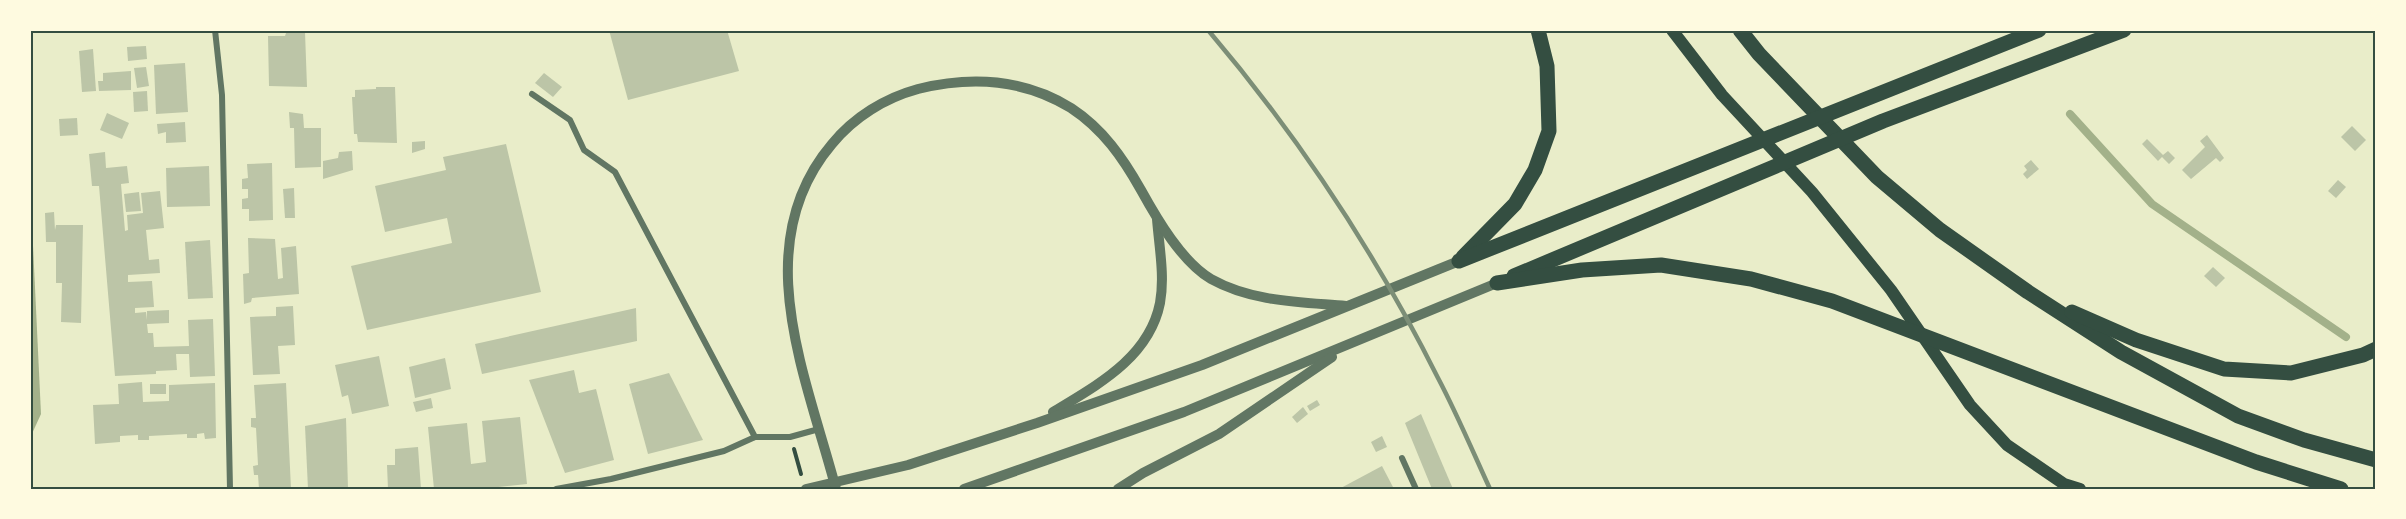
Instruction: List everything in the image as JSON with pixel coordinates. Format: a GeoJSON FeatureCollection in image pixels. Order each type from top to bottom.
{"type":"FeatureCollection","features":[{"type":"Feature","properties":{"kind":"main road"},"geometry":{"type":"LineString","coordinates":[[1459,261],[1515,204],[1535,170],[1549,130],[1547,66],[1538,30]]}},
{"type":"Feature","properties":{"kind":"main road"},"geometry":{"type":"LineString","coordinates":[[1672,30],[1722,95],[1812,192],[1884,282],[1970,405],[2007,445],[2064,484],[2080,489]]}},
{"type":"Feature","properties":{"kind":"main road"},"geometry":{"type":"LineString","coordinates":[[1740,30],[1759,54],[1877,177],[1940,230],[2028,292],[2121,352],[2238,416],[2304,440],[2376,460]]}},
{"type":"Feature","properties":{"kind":"main road"},"geometry":{"type":"LineString","coordinates":[[1459,261],[2039,30]]}},
{"type":"Feature","properties":{"kind":"main road"},"geometry":{"type":"LineString","coordinates":[[1497,283],[1883,121],[2124,30]]}},
{"type":"Feature","properties":{"kind":"main road"},"geometry":{"type":"LineString","coordinates":[[1497,283],[1582,270],[1661,265],[1751,279],[1832,301],[2256,462],[2341,489]]}},
{"type":"Feature","properties":{"kind":"main road"},"geometry":{"type":"LineString","coordinates":[[2028,292],[2136,340],[2224,369],[2291,374],[2363,355],[2376,349]]}},
{"type":"Feature","properties":{"kind":"street"},"geometry":{"type":"LineString","coordinates":[[215,30],[222,95],[230,489]]}},
{"type":"Feature","properties":{"kind":"street"},"geometry":{"type":"LineString","coordinates":[[836,489],[797,357],[788,291],[787,259],[793,218],[804,184],[823,154],[843,130],[872,108],[911,91],[944,83],[987,81],[1018,85],[1071,108],[1099,129],[1124,160],[1157,219],[1194,265],[1211,279],[1245,294],[1285,301],[1346,306]]}},
{"type":"Feature","properties":{"kind":"street"},"geometry":{"type":"LineString","coordinates":[[532,94],[570,120],[584,150],[615,172],[755,437]]}},
{"type":"Feature","properties":{"kind":"street"},"geometry":{"type":"LineString","coordinates":[[1037,423],[1113,375],[1141,345],[1154,325],[1161,301],[1162,275],[1157,219]]}},
{"type":"Feature","properties":{"kind":"street"},"geometry":{"type":"LineString","coordinates":[[806,489],[908,465],[1037,423],[1202,365],[1459,261]]}},
{"type":"Feature","properties":{"kind":"street"},"geometry":{"type":"LineString","coordinates":[[964,489],[1184,412],[1497,283]]}},
{"type":"Feature","properties":{"kind":"street"},"geometry":{"type":"LineString","coordinates":[[1118,489],[1143,473],[1219,434],[1349,345]]}},
{"type":"Feature","properties":{"kind":"street"},"geometry":{"type":"LineString","coordinates":[[556,489],[611,479],[724,451],[755,437],[790,437],[820,429]]}},
{"type":"Feature","properties":{"kind":"street"},"geometry":{"type":"LineString","coordinates":[[1402,458],[1416,489]]}},
{"type":"Feature","properties":{"kind":"path"},"geometry":{"type":"LineString","coordinates":[[790,437],[806,489]]}},
{"type":"Feature","properties":{"kind":"shaded area"},"geometry":{"type":"Polygon","coordinates":[[[30,182],[41,414],[30,438],[30,182]]]}},
{"type":"Feature","properties":{"kind":"building"},"geometry":{"type":"Polygon","coordinates":[[[609,30],[727,30],[739,71],[628,100],[609,30]]]}},
{"type":"Feature","properties":{"kind":"building"},"geometry":{"type":"Polygon","coordinates":[[[305,32],[307,87],[269,86],[268,36],[285,36],[286,33],[305,32]]]}},
{"type":"Feature","properties":{"kind":"building"},"geometry":{"type":"Polygon","coordinates":[[[146,46],[147,59],[128,61],[127,47],[146,46]]]}},
{"type":"Feature","properties":{"kind":"building"},"geometry":{"type":"Polygon","coordinates":[[[93,49],[96,91],[82,92],[79,51],[93,49]]]}},
{"type":"Feature","properties":{"kind":"building"},"geometry":{"type":"Polygon","coordinates":[[[185,63],[188,112],[156,114],[154,65],[185,63]]]}},
{"type":"Feature","properties":{"kind":"building"},"geometry":{"type":"Polygon","coordinates":[[[146,67],[149,86],[137,88],[134,68],[146,67]]]}},
{"type":"Feature","properties":{"kind":"building"},"geometry":{"type":"Polygon","coordinates":[[[131,71],[131,90],[99,91],[98,81],[103,81],[103,73],[131,71]]]}},
{"type":"Feature","properties":{"kind":"building"},"geometry":{"type":"Polygon","coordinates":[[[544,73],[562,87],[553,97],[535,83],[544,73]]]}},
{"type":"Feature","properties":{"kind":"building"},"geometry":{"type":"Polygon","coordinates":[[[376,87],[395,87],[397,143],[358,142],[357,134],[354,134],[352,97],[355,97],[355,90],[376,89],[376,87]]]}},
{"type":"Feature","properties":{"kind":"building"},"geometry":{"type":"Polygon","coordinates":[[[147,91],[148,111],[134,112],[133,92],[147,91]]]}},
{"type":"Feature","properties":{"kind":"building"},"geometry":{"type":"Polygon","coordinates":[[[289,112],[303,114],[304,128],[321,128],[321,167],[295,168],[294,128],[290,128],[289,112]]]}},
{"type":"Feature","properties":{"kind":"building"},"geometry":{"type":"Polygon","coordinates":[[[107,113],[129,123],[122,139],[100,130],[107,113]]]}},
{"type":"Feature","properties":{"kind":"building"},"geometry":{"type":"Polygon","coordinates":[[[77,118],[78,135],[60,136],[59,119],[77,118]]]}},
{"type":"Feature","properties":{"kind":"building"},"geometry":{"type":"Polygon","coordinates":[[[185,122],[186,142],[166,143],[166,132],[158,134],[157,124],[185,122]]]}},
{"type":"Feature","properties":{"kind":"building"},"geometry":{"type":"Polygon","coordinates":[[[2352,126],[2366,140],[2355,151],[2341,137],[2352,126]]]}},
{"type":"Feature","properties":{"kind":"building"},"geometry":{"type":"Polygon","coordinates":[[[2207,135],[2224,158],[2220,162],[2216,158],[2191,179],[2182,170],[2205,147],[2200,141],[2207,135]]]}},
{"type":"Feature","properties":{"kind":"building"},"geometry":{"type":"Polygon","coordinates":[[[2147,139],[2163,155],[2168,151],[2175,158],[2169,164],[2162,157],[2158,161],[2142,144],[2147,139]]]}},
{"type":"Feature","properties":{"kind":"building"},"geometry":{"type":"Polygon","coordinates":[[[425,141],[425,149],[412,153],[412,142],[425,141]]]}},
{"type":"Feature","properties":{"kind":"building"},"geometry":{"type":"Polygon","coordinates":[[[506,144],[541,292],[367,330],[351,266],[452,243],[447,218],[385,232],[375,186],[446,170],[443,157],[506,144]]]}},
{"type":"Feature","properties":{"kind":"building"},"geometry":{"type":"Polygon","coordinates":[[[352,151],[353,170],[323,179],[323,161],[338,158],[339,152],[352,151]]]}},
{"type":"Feature","properties":{"kind":"building"},"geometry":{"type":"Polygon","coordinates":[[[105,152],[106,168],[127,166],[129,183],[121,184],[125,231],[128,230],[127,215],[143,213],[141,193],[160,191],[164,228],[146,230],[149,260],[159,259],[160,273],[128,275],[128,282],[152,281],[154,307],[135,308],[135,313],[146,312],[147,320],[147,311],[169,310],[169,323],[147,324],[148,333],[153,333],[154,347],[189,346],[188,320],[213,319],[215,376],[190,377],[189,354],[176,354],[177,370],[156,371],[156,374],[115,376],[99,186],[92,186],[89,154],[105,152]]]}},
{"type":"Feature","properties":{"kind":"building"},"geometry":{"type":"Polygon","coordinates":[[[2031,160],[2039,169],[2027,179],[2023,174],[2027,170],[2024,166],[2031,160]]]}},
{"type":"Feature","properties":{"kind":"building"},"geometry":{"type":"Polygon","coordinates":[[[272,163],[273,220],[249,221],[249,209],[242,209],[242,199],[248,198],[248,189],[242,189],[242,179],[248,178],[247,164],[272,163]]]}},
{"type":"Feature","properties":{"kind":"building"},"geometry":{"type":"Polygon","coordinates":[[[209,166],[210,206],[167,207],[166,168],[209,166]]]}},
{"type":"Feature","properties":{"kind":"building"},"geometry":{"type":"Polygon","coordinates":[[[2338,180],[2346,187],[2336,198],[2328,191],[2338,180]]]}},
{"type":"Feature","properties":{"kind":"building"},"geometry":{"type":"Polygon","coordinates":[[[294,188],[295,218],[285,218],[283,189],[294,188]]]}},
{"type":"Feature","properties":{"kind":"building"},"geometry":{"type":"Polygon","coordinates":[[[139,192],[141,211],[126,212],[124,194],[139,192]]]}},
{"type":"Feature","properties":{"kind":"building"},"geometry":{"type":"Polygon","coordinates":[[[54,212],[55,230],[56,225],[83,225],[81,323],[61,322],[62,283],[56,283],[56,242],[46,242],[45,213],[54,212]]]}},
{"type":"Feature","properties":{"kind":"building"},"geometry":{"type":"Polygon","coordinates":[[[248,238],[275,239],[278,279],[283,278],[281,248],[296,246],[299,294],[252,298],[251,302],[244,304],[243,274],[249,273],[248,238]]]}},
{"type":"Feature","properties":{"kind":"building"},"geometry":{"type":"Polygon","coordinates":[[[210,240],[213,298],[188,299],[185,242],[210,240]]]}},
{"type":"Feature","properties":{"kind":"building"},"geometry":{"type":"Polygon","coordinates":[[[2213,267],[2225,278],[2216,287],[2204,276],[2213,267]]]}},
{"type":"Feature","properties":{"kind":"building"},"geometry":{"type":"Polygon","coordinates":[[[293,306],[295,345],[278,346],[280,374],[253,375],[250,317],[276,316],[276,307],[293,306]]]}},
{"type":"Feature","properties":{"kind":"building"},"geometry":{"type":"Polygon","coordinates":[[[636,308],[637,341],[482,374],[475,344],[636,308]]]}},
{"type":"Feature","properties":{"kind":"building"},"geometry":{"type":"Polygon","coordinates":[[[379,356],[389,406],[352,414],[348,395],[342,397],[335,365],[379,356]]]}},
{"type":"Feature","properties":{"kind":"building"},"geometry":{"type":"Polygon","coordinates":[[[445,358],[451,389],[415,398],[409,367],[445,358]]]}},
{"type":"Feature","properties":{"kind":"building"},"geometry":{"type":"Polygon","coordinates":[[[574,370],[579,393],[596,389],[614,460],[565,473],[529,380],[574,370]]]}},
{"type":"Feature","properties":{"kind":"building"},"geometry":{"type":"Polygon","coordinates":[[[669,373],[703,440],[648,454],[629,384],[669,373]]]}},
{"type":"Feature","properties":{"kind":"building"},"geometry":{"type":"Polygon","coordinates":[[[142,382],[143,402],[169,401],[169,385],[215,383],[216,438],[205,439],[204,433],[197,434],[197,438],[187,438],[187,434],[149,436],[149,440],[138,440],[138,435],[120,436],[120,442],[95,444],[93,405],[119,404],[118,384],[142,382]]]}},
{"type":"Feature","properties":{"kind":"building"},"geometry":{"type":"Polygon","coordinates":[[[286,383],[291,489],[259,489],[258,475],[254,475],[253,466],[258,465],[256,428],[251,427],[251,418],[256,418],[254,385],[286,383]]]}},
{"type":"Feature","properties":{"kind":"building"},"geometry":{"type":"Polygon","coordinates":[[[150,384],[166,384],[166,394],[150,394],[150,384]]]}},
{"type":"Feature","properties":{"kind":"building"},"geometry":{"type":"Polygon","coordinates":[[[431,398],[433,408],[416,412],[413,402],[431,398]]]}},
{"type":"Feature","properties":{"kind":"building"},"geometry":{"type":"Polygon","coordinates":[[[1317,400],[1320,405],[1310,411],[1307,406],[1317,400]]]}},
{"type":"Feature","properties":{"kind":"building"},"geometry":{"type":"Polygon","coordinates":[[[1303,407],[1308,414],[1297,423],[1292,417],[1303,407]]]}},
{"type":"Feature","properties":{"kind":"building"},"geometry":{"type":"Polygon","coordinates":[[[1421,414],[1453,489],[1432,489],[1405,423],[1421,414]]]}},
{"type":"Feature","properties":{"kind":"building"},"geometry":{"type":"Polygon","coordinates":[[[520,417],[527,484],[480,489],[434,489],[428,427],[467,423],[471,464],[486,462],[482,421],[520,417]]]}},
{"type":"Feature","properties":{"kind":"building"},"geometry":{"type":"Polygon","coordinates":[[[346,418],[348,489],[308,489],[305,426],[346,418]]]}},
{"type":"Feature","properties":{"kind":"building"},"geometry":{"type":"Polygon","coordinates":[[[1382,436],[1387,447],[1376,452],[1371,442],[1382,436]]]}},
{"type":"Feature","properties":{"kind":"building"},"geometry":{"type":"Polygon","coordinates":[[[418,447],[421,489],[388,489],[387,465],[395,465],[395,449],[418,447]]]}},
{"type":"Feature","properties":{"kind":"building"},"geometry":{"type":"Polygon","coordinates":[[[1382,466],[1394,489],[1339,489],[1382,466]]]}},
{"type":"Feature","properties":{"kind":"waterway"},"geometry":{"type":"LineString","coordinates":[[2070,114],[2152,204],[2346,337]]}},
{"type":"Feature","properties":{"kind":"railway"},"geometry":{"type":"LineString","coordinates":[[1208,30],[1304,154],[1362,241],[1438,378],[1490,489]]}}]}
